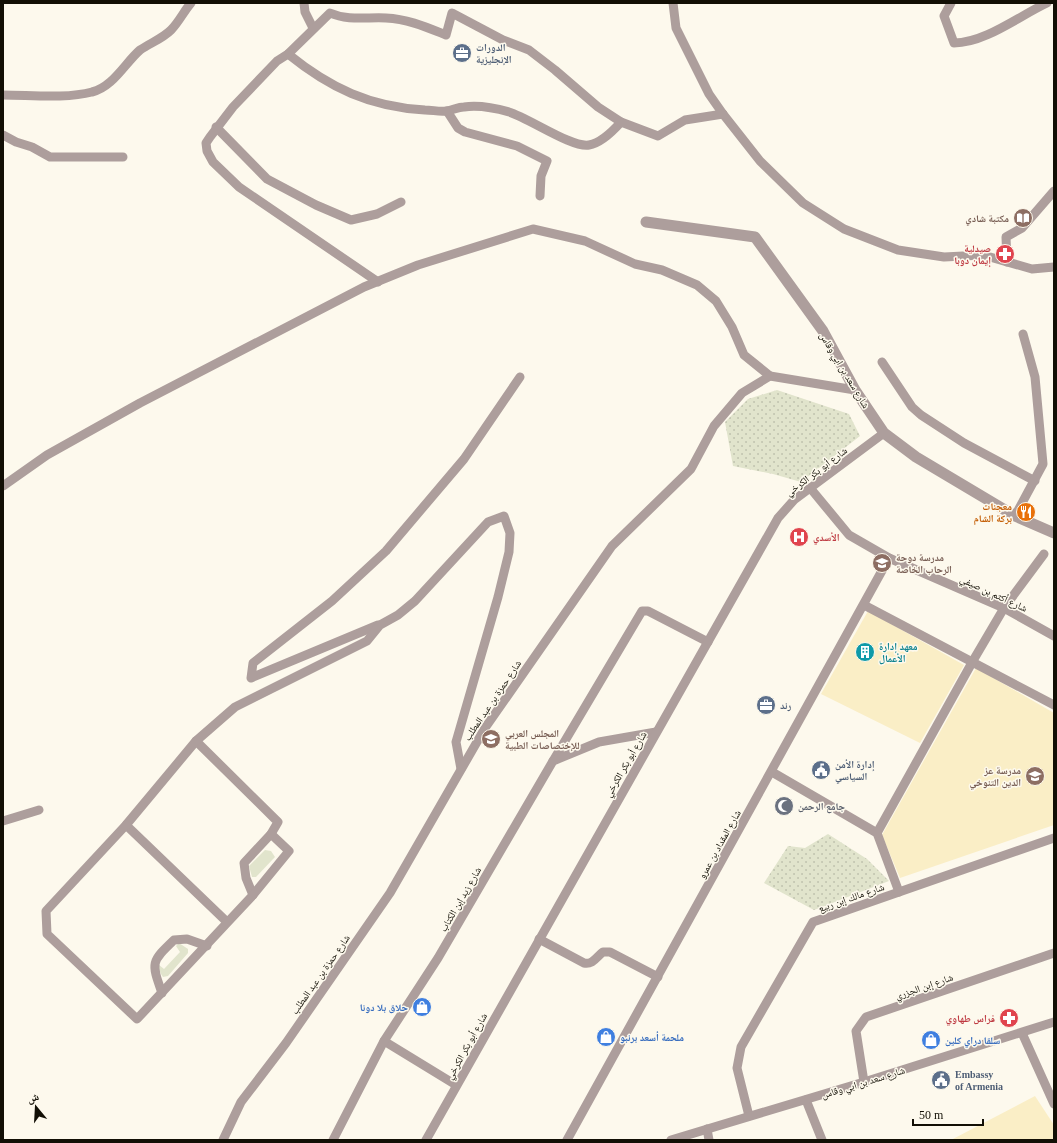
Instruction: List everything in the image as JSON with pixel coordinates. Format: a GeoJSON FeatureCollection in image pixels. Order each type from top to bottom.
{"type":"FeatureCollection","features":[{"type":"Feature","properties":{"kind":"street"},"geometry":{"type":"LineString","coordinates":[[3,95],[58,96],[98,90],[121,72],[130,60],[142,49],[165,36],[191,3]]}},
{"type":"Feature","properties":{"kind":"street"},"geometry":{"type":"LineString","coordinates":[[304,3],[305,12],[314,28]]}},
{"type":"Feature","properties":{"kind":"street"},"geometry":{"type":"LineString","coordinates":[[332,3],[330,13],[288,54],[277,61],[216,127],[206,143],[207,151],[213,162],[239,187],[378,282]]}},
{"type":"Feature","properties":{"kind":"street"},"geometry":{"type":"LineString","coordinates":[[672,3],[676,28],[709,94],[760,161],[803,203],[844,229],[898,250],[944,257],[983,255],[1032,269],[1054,267]]}},
{"type":"Feature","properties":{"kind":"street"},"geometry":{"type":"LineString","coordinates":[[951,3],[944,16],[954,42],[964,43],[984,36],[1047,3]]}},
{"type":"Feature","properties":{"kind":"street"},"geometry":{"type":"LineString","coordinates":[[330,13],[339,17],[402,20],[420,24],[446,35],[452,13],[502,40],[529,50],[598,107],[621,122],[658,136],[685,120],[723,114]]}},
{"type":"Feature","properties":{"kind":"street"},"geometry":{"type":"LineString","coordinates":[[288,54],[310,72],[337,88],[360,98],[390,107],[447,111],[465,106],[508,112],[528,119],[570,142],[589,145],[602,140],[621,122]]}},
{"type":"Feature","properties":{"kind":"street"},"geometry":{"type":"LineString","coordinates":[[447,111],[458,128],[465,132],[517,146],[547,161],[541,176],[540,196]]}},
{"type":"Feature","properties":{"kind":"street"},"geometry":{"type":"LineString","coordinates":[[216,127],[267,179],[316,205],[351,220],[377,214],[401,202]]}},
{"type":"Feature","properties":{"kind":"street"},"geometry":{"type":"LineString","coordinates":[[3,135],[16,142],[32,147],[50,157],[123,157]]}},
{"type":"Feature","properties":{"kind":"street"},"geometry":{"type":"LineString","coordinates":[[1007,262],[1006,238],[1022,228],[1054,191]]}},
{"type":"Feature","properties":{"kind":"street","name":"شارع سعد بن ابي وقاس"},"geometry":{"type":"LineString","coordinates":[[646,222],[755,237],[823,331],[856,390],[884,433],[916,456],[1015,516],[1054,532]]}},
{"type":"Feature","properties":{"kind":"street"},"geometry":{"type":"LineString","coordinates":[[3,486],[48,455],[140,403],[378,282],[418,265],[533,229],[585,241],[635,264],[662,270],[697,285],[716,301],[732,327],[744,355],[770,376],[856,390]]}},
{"type":"Feature","properties":{"kind":"street"},"geometry":{"type":"LineString","coordinates":[[1015,516],[1043,464],[1035,377],[1023,334]]}},
{"type":"Feature","properties":{"kind":"street"},"geometry":{"type":"LineString","coordinates":[[882,362],[912,407],[921,415],[964,444],[1035,480]]}},
{"type":"Feature","properties":{"kind":"street"},"geometry":{"type":"LineString","coordinates":[[461,770],[456,742],[498,598],[509,552],[510,533],[504,516],[488,522],[415,601],[398,615],[380,625],[251,678],[253,663],[332,601],[386,551],[464,459],[520,376]]}},
{"type":"Feature","properties":{"kind":"street","name":"شارع حمزة بن عبد المطلب"},"geometry":{"type":"LineString","coordinates":[[223,1140],[242,1102],[286,1043],[390,893],[485,728],[612,546],[691,469],[714,426],[742,394],[770,376]]}},
{"type":"Feature","properties":{"kind":"street","name":"شارع أبو بكر الكرخي"},"geometry":{"type":"LineString","coordinates":[[426,1140],[778,518],[794,500],[811,489],[884,433]]}},
{"type":"Feature","properties":{"kind":"street","name":"شارع أكثم بن صيفي"},"geometry":{"type":"LineString","coordinates":[[811,489],[848,536],[889,558],[1004,608],[1054,636]]}},
{"type":"Feature","properties":{"kind":"street"},"geometry":{"type":"LineString","coordinates":[[877,833],[1004,608],[1044,554]]}},
{"type":"Feature","properties":{"kind":"street","name":"شارع المقداد بن عمرو"},"geometry":{"type":"LineString","coordinates":[[567,1140],[864,606],[889,558]]}},
{"type":"Feature","properties":{"kind":"street"},"geometry":{"type":"LineString","coordinates":[[864,606],[1054,704]]}},
{"type":"Feature","properties":{"kind":"street","name":"شارع زيد إبن الكتاب"},"geometry":{"type":"LineString","coordinates":[[333,1140],[384,1041],[438,958],[642,611],[648,611],[708,642]]}},
{"type":"Feature","properties":{"kind":"street"},"geometry":{"type":"LineString","coordinates":[[271,834],[289,851],[253,895],[137,1019],[46,934],[46,911],[126,825],[196,741],[235,708],[367,641],[380,625]]}},
{"type":"Feature","properties":{"kind":"street"},"geometry":{"type":"LineString","coordinates":[[553,761],[599,742],[656,732]]}},
{"type":"Feature","properties":{"kind":"street"},"geometry":{"type":"LineString","coordinates":[[196,741],[278,822],[271,834],[244,864],[246,878],[253,895]]}},
{"type":"Feature","properties":{"kind":"street"},"geometry":{"type":"LineString","coordinates":[[772,772],[877,833],[899,892]]}},
{"type":"Feature","properties":{"kind":"street"},"geometry":{"type":"LineString","coordinates":[[3,820],[40,810]]}},
{"type":"Feature","properties":{"kind":"street"},"geometry":{"type":"LineString","coordinates":[[126,825],[227,922]]}},
{"type":"Feature","properties":{"kind":"street","name":"شارع مالك إبن ربيع"},"geometry":{"type":"LineString","coordinates":[[749,1116],[737,1068],[740,1046],[813,922],[1054,838]]}},
{"type":"Feature","properties":{"kind":"street"},"geometry":{"type":"LineString","coordinates":[[162,993],[153,970],[156,957],[174,940],[187,939],[206,946]]}},
{"type":"Feature","properties":{"kind":"street"},"geometry":{"type":"LineString","coordinates":[[539,939],[584,963],[589,964],[593,962],[606,951],[658,977]]}},
{"type":"Feature","properties":{"kind":"street","name":"شارع إبن الجزري"},"geometry":{"type":"LineString","coordinates":[[864,1082],[856,1031],[866,1017],[1054,953]]}},
{"type":"Feature","properties":{"kind":"street","name":"شارع سعد بن ابي وقاس"},"geometry":{"type":"LineString","coordinates":[[671,1140],[806,1100],[1054,1022]]}},
{"type":"Feature","properties":{"kind":"street"},"geometry":{"type":"LineString","coordinates":[[1022,1033],[1054,1104]]}},
{"type":"Feature","properties":{"kind":"street"},"geometry":{"type":"LineString","coordinates":[[384,1041],[456,1085]]}},
{"type":"Feature","properties":{"kind":"street"},"geometry":{"type":"LineString","coordinates":[[806,1100],[822,1140]]}},
{"type":"Feature","properties":{"kind":"street"},"geometry":{"type":"LineString","coordinates":[[707,1129],[709,1140]]}},
{"type":"Feature","properties":{"kind":"shaded area"},"geometry":{"type":"Polygon","coordinates":[[[868,611],[964,665],[920,743],[821,694],[868,611]]]}},
{"type":"Feature","properties":{"kind":"shaded area"},"geometry":{"type":"Polygon","coordinates":[[[976,668],[1054,713],[1054,825],[900,878],[882,835],[976,668]]]}},
{"type":"Feature","properties":{"kind":"shaded area"},"geometry":{"type":"Polygon","coordinates":[[[1035,1096],[1054,1125],[1054,1140],[951,1140],[1035,1096]]]}},
{"type":"Feature","properties":{"kind":"green space"},"geometry":{"type":"Polygon","coordinates":[[[777,390],[849,414],[860,436],[801,482],[773,474],[733,466],[725,422],[748,399],[777,390]]]}},
{"type":"Feature","properties":{"kind":"green space"},"geometry":{"type":"Polygon","coordinates":[[[828,834],[867,859],[889,881],[814,910],[764,883],[788,846],[805,848],[828,834]]]}},
{"type":"Feature","properties":{"kind":"green space"},"geometry":{"type":"Polygon","coordinates":[[[265,850],[271,851],[275,857],[256,877],[252,877],[249,866],[265,850]]]}},
{"type":"Feature","properties":{"kind":"green space"},"geometry":{"type":"Polygon","coordinates":[[[179,943],[188,949],[188,953],[168,976],[163,977],[158,966],[159,965],[164,969],[180,952],[176,946],[179,943]]]}},
{"type":"Feature","properties":{"kind":"place","name":"الدورات الإنجليزية"},"geometry":{"type":"Point","coordinates":[462,53]}},
{"type":"Feature","properties":{"kind":"place","name":"مكتبة شادي"},"geometry":{"type":"Point","coordinates":[1023,218]}},
{"type":"Feature","properties":{"kind":"place","name":"صيدلية إيمان دوبا"},"geometry":{"type":"Point","coordinates":[1005,254]}},
{"type":"Feature","properties":{"kind":"place","name":"معجنات بركة الشام"},"geometry":{"type":"Point","coordinates":[1026,512]}},
{"type":"Feature","properties":{"kind":"place","name":"الأسدي"},"geometry":{"type":"Point","coordinates":[799,537]}},
{"type":"Feature","properties":{"kind":"place","name":"مدرسة دوحة الرحاب الخاصة"},"geometry":{"type":"Point","coordinates":[882,563]}},
{"type":"Feature","properties":{"kind":"place","name":"معهد إدارة الأعمال"},"geometry":{"type":"Point","coordinates":[865,652]}},
{"type":"Feature","properties":{"kind":"place","name":"رند"},"geometry":{"type":"Point","coordinates":[766,705]}},
{"type":"Feature","properties":{"kind":"place","name":"المجلس العربي للإختصاصات الطبية"},"geometry":{"type":"Point","coordinates":[491,739]}},
{"type":"Feature","properties":{"kind":"place","name":"إدارة الأمن السياسي"},"geometry":{"type":"Point","coordinates":[821,770]}},
{"type":"Feature","properties":{"kind":"place","name":"مدرسة عز الدين التنوخي"},"geometry":{"type":"Point","coordinates":[1035,776]}},
{"type":"Feature","properties":{"kind":"place","name":"جامع الرحمن"},"geometry":{"type":"Point","coordinates":[784,806]}},
{"type":"Feature","properties":{"kind":"place","name":"حلاق بلا دونا"},"geometry":{"type":"Point","coordinates":[422,1007]}},
{"type":"Feature","properties":{"kind":"place","name":"فراس طهاوي"},"geometry":{"type":"Point","coordinates":[1009,1018]}},
{"type":"Feature","properties":{"kind":"place","name":"ملحمة أسعد برنبو"},"geometry":{"type":"Point","coordinates":[606,1037]}},
{"type":"Feature","properties":{"kind":"place","name":"سلقا دراي كلين"},"geometry":{"type":"Point","coordinates":[931,1040]}},
{"type":"Feature","properties":{"kind":"place","name":"Embassy of Armenia"},"geometry":{"type":"Point","coordinates":[941,1080]}}]}
